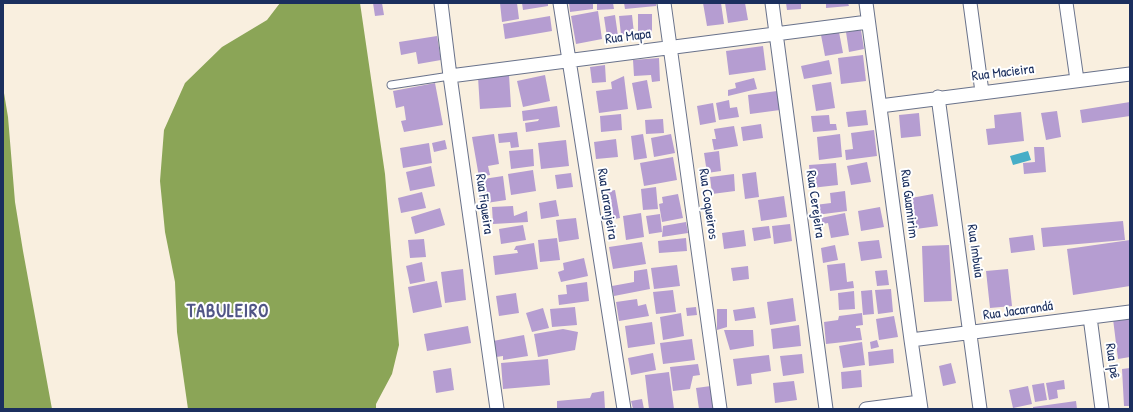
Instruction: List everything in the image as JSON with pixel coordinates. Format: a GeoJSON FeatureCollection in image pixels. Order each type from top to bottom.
{"type":"FeatureCollection","features":[{"type":"Feature","properties":{"kind":"street","name":"Rua Figueira"},"geometry":{"type":"LineString","coordinates":[[441,3],[497,409]]}},
{"type":"Feature","properties":{"kind":"street","name":"Rua Laranjeira"},"geometry":{"type":"LineString","coordinates":[[560,3],[624,409]]}},
{"type":"Feature","properties":{"kind":"street","name":"Rua Coqueiros"},"geometry":{"type":"LineString","coordinates":[[664,3],[720,409]]}},
{"type":"Feature","properties":{"kind":"street","name":"Rua Cerejeira"},"geometry":{"type":"LineString","coordinates":[[772,3],[826,409]]}},
{"type":"Feature","properties":{"kind":"street","name":"Rua Guamirim"},"geometry":{"type":"LineString","coordinates":[[866,3],[921,405]]}},
{"type":"Feature","properties":{"kind":"street"},"geometry":{"type":"LineString","coordinates":[[970,3],[982,92]]}},
{"type":"Feature","properties":{"kind":"street"},"geometry":{"type":"LineString","coordinates":[[1066,3],[1077,80]]}},
{"type":"Feature","properties":{"kind":"street","name":"Rua Mapa"},"geometry":{"type":"LineString","coordinates":[[450,76],[868,22]]}},
{"type":"Feature","properties":{"kind":"street","name":"Rua Macieira"},"geometry":{"type":"LineString","coordinates":[[880,106],[938,97],[1130,74]]}},
{"type":"Feature","properties":{"kind":"street","name":"Rua Imbuia"},"geometry":{"type":"LineString","coordinates":[[938,97],[980,409]]}},
{"type":"Feature","properties":{"kind":"street","name":"Rua Jacarandá"},"geometry":{"type":"LineString","coordinates":[[911,340],[970,334],[1130,312]]}},
{"type":"Feature","properties":{"kind":"street","name":"Rua Ipê"},"geometry":{"type":"LineString","coordinates":[[1090,318],[1102,409]]}},
{"type":"Feature","properties":{"kind":"street"},"geometry":{"type":"LineString","coordinates":[[866,409],[921,405]]}},
{"type":"Feature","properties":{"kind":"lane","name":"Rua Mapa"},"geometry":{"type":"LineString","coordinates":[[391,85],[450,76]]}},
{"type":"Feature","properties":{"kind":"green space"},"geometry":{"type":"Polygon","coordinates":[[[280,3],[360,3],[385,174],[399,345],[392,374],[376,404],[376,409],[188,409],[177,332],[175,282],[165,232],[160,181],[164,130],[185,83],[222,47],[267,20],[280,3]]]}},
{"type":"Feature","properties":{"kind":"green space"},"geometry":{"type":"Polygon","coordinates":[[[3,87],[8,117],[15,202],[52,409],[3,409],[3,87]]]}},
{"type":"Feature","properties":{"kind":"water"},"geometry":{"type":"Polygon","coordinates":[[[1028,151],[1031,160],[1013,165],[1010,156],[1028,151]]]}},
{"type":"Feature","properties":{"kind":"building"},"geometry":{"type":"Polygon","coordinates":[[[373,3],[382,3],[384,15],[375,16],[373,3]]]}},
{"type":"Feature","properties":{"kind":"building"},"geometry":{"type":"Polygon","coordinates":[[[500,3],[517,3],[519,19],[502,22],[500,3]]]}},
{"type":"Feature","properties":{"kind":"building"},"geometry":{"type":"Polygon","coordinates":[[[522,3],[548,3],[548,6],[523,10],[522,3]]]}},
{"type":"Feature","properties":{"kind":"building"},"geometry":{"type":"Polygon","coordinates":[[[569,3],[593,3],[593,9],[570,12],[569,3]]]}},
{"type":"Feature","properties":{"kind":"building"},"geometry":{"type":"Polygon","coordinates":[[[597,3],[613,3],[614,9],[597,10],[597,3]]]}},
{"type":"Feature","properties":{"kind":"building"},"geometry":{"type":"Polygon","coordinates":[[[624,3],[656,3],[656,6],[625,9],[624,3]]]}},
{"type":"Feature","properties":{"kind":"building"},"geometry":{"type":"Polygon","coordinates":[[[703,3],[721,3],[724,24],[707,26],[703,3]]]}},
{"type":"Feature","properties":{"kind":"building"},"geometry":{"type":"Polygon","coordinates":[[[725,3],[745,3],[748,20],[728,23],[725,3]]]}},
{"type":"Feature","properties":{"kind":"building"},"geometry":{"type":"Polygon","coordinates":[[[786,3],[801,3],[801,9],[787,10],[786,3]]]}},
{"type":"Feature","properties":{"kind":"building"},"geometry":{"type":"Polygon","coordinates":[[[826,3],[848,3],[849,6],[826,8],[826,3]]]}},
{"type":"Feature","properties":{"kind":"building"},"geometry":{"type":"Polygon","coordinates":[[[598,11],[602,39],[576,44],[571,16],[598,11]]]}},
{"type":"Feature","properties":{"kind":"building"},"geometry":{"type":"Polygon","coordinates":[[[638,14],[652,14],[652,36],[638,36],[638,14]]]}},
{"type":"Feature","properties":{"kind":"building"},"geometry":{"type":"Polygon","coordinates":[[[615,15],[618,36],[607,37],[604,17],[615,15]]]}},
{"type":"Feature","properties":{"kind":"building"},"geometry":{"type":"Polygon","coordinates":[[[632,15],[634,33],[621,35],[619,16],[632,15]]]}},
{"type":"Feature","properties":{"kind":"building"},"geometry":{"type":"Polygon","coordinates":[[[550,16],[552,31],[505,39],[503,24],[550,16]]]}},
{"type":"Feature","properties":{"kind":"building"},"geometry":{"type":"Polygon","coordinates":[[[861,30],[864,49],[849,52],[846,32],[861,30]]]}},
{"type":"Feature","properties":{"kind":"building"},"geometry":{"type":"Polygon","coordinates":[[[839,32],[843,53],[825,56],[821,35],[839,32]]]}},
{"type":"Feature","properties":{"kind":"building"},"geometry":{"type":"Polygon","coordinates":[[[437,36],[441,60],[418,64],[416,52],[401,55],[399,42],[437,36]]]}},
{"type":"Feature","properties":{"kind":"building"},"geometry":{"type":"Polygon","coordinates":[[[763,46],[766,70],[729,75],[726,51],[763,46]]]}},
{"type":"Feature","properties":{"kind":"building"},"geometry":{"type":"Polygon","coordinates":[[[863,55],[866,81],[841,84],[838,58],[863,55]]]}},
{"type":"Feature","properties":{"kind":"building"},"geometry":{"type":"Polygon","coordinates":[[[659,58],[660,81],[652,82],[651,75],[634,76],[633,60],[659,58]]]}},
{"type":"Feature","properties":{"kind":"building"},"geometry":{"type":"Polygon","coordinates":[[[829,60],[832,74],[804,79],[801,66],[829,60]]]}},
{"type":"Feature","properties":{"kind":"building"},"geometry":{"type":"Polygon","coordinates":[[[605,65],[606,82],[592,83],[590,67],[605,65]]]}},
{"type":"Feature","properties":{"kind":"building"},"geometry":{"type":"Polygon","coordinates":[[[509,75],[511,107],[480,109],[478,77],[509,75]]]}},
{"type":"Feature","properties":{"kind":"building"},"geometry":{"type":"Polygon","coordinates":[[[545,75],[550,101],[523,107],[517,81],[545,75]]]}},
{"type":"Feature","properties":{"kind":"building"},"geometry":{"type":"Polygon","coordinates":[[[624,76],[628,109],[599,113],[596,91],[612,89],[611,82],[624,76]]]}},
{"type":"Feature","properties":{"kind":"building"},"geometry":{"type":"Polygon","coordinates":[[[754,78],[757,89],[728,96],[728,90],[736,88],[735,83],[754,78]]]}},
{"type":"Feature","properties":{"kind":"building"},"geometry":{"type":"Polygon","coordinates":[[[647,80],[652,108],[637,110],[632,83],[647,80]]]}},
{"type":"Feature","properties":{"kind":"building"},"geometry":{"type":"Polygon","coordinates":[[[831,82],[835,108],[816,111],[812,85],[831,82]]]}},
{"type":"Feature","properties":{"kind":"building"},"geometry":{"type":"Polygon","coordinates":[[[435,83],[443,125],[404,132],[401,121],[406,120],[404,106],[396,108],[393,91],[435,83]]]}},
{"type":"Feature","properties":{"kind":"building"},"geometry":{"type":"Polygon","coordinates":[[[777,91],[780,110],[750,114],[748,95],[777,91]]]}},
{"type":"Feature","properties":{"kind":"building"},"geometry":{"type":"Polygon","coordinates":[[[729,100],[730,108],[737,107],[739,117],[719,120],[716,103],[729,100]]]}},
{"type":"Feature","properties":{"kind":"building"},"geometry":{"type":"Polygon","coordinates":[[[1130,102],[1130,116],[1082,123],[1080,110],[1130,102]]]}},
{"type":"Feature","properties":{"kind":"building"},"geometry":{"type":"Polygon","coordinates":[[[713,103],[716,122],[700,125],[697,106],[713,103]]]}},
{"type":"Feature","properties":{"kind":"building"},"geometry":{"type":"Polygon","coordinates":[[[557,106],[560,127],[526,132],[525,123],[538,121],[539,119],[523,121],[522,111],[557,106]]]}},
{"type":"Feature","properties":{"kind":"building"},"geometry":{"type":"Polygon","coordinates":[[[866,110],[868,125],[848,127],[846,112],[866,110]]]}},
{"type":"Feature","properties":{"kind":"building"},"geometry":{"type":"Polygon","coordinates":[[[1057,111],[1061,137],[1046,140],[1041,113],[1057,111]]]}},
{"type":"Feature","properties":{"kind":"building"},"geometry":{"type":"Polygon","coordinates":[[[1021,112],[1024,141],[988,145],[986,129],[995,128],[994,115],[1021,112]]]}},
{"type":"Feature","properties":{"kind":"building"},"geometry":{"type":"Polygon","coordinates":[[[919,113],[921,136],[901,138],[899,115],[919,113]]]}},
{"type":"Feature","properties":{"kind":"building"},"geometry":{"type":"Polygon","coordinates":[[[621,114],[622,130],[601,132],[600,116],[621,114]]]}},
{"type":"Feature","properties":{"kind":"building"},"geometry":{"type":"Polygon","coordinates":[[[829,115],[830,124],[836,124],[837,130],[813,132],[811,116],[829,115]]]}},
{"type":"Feature","properties":{"kind":"building"},"geometry":{"type":"Polygon","coordinates":[[[663,119],[664,133],[646,134],[645,120],[663,119]]]}},
{"type":"Feature","properties":{"kind":"building"},"geometry":{"type":"Polygon","coordinates":[[[761,124],[763,138],[743,141],[741,127],[761,124]]]}},
{"type":"Feature","properties":{"kind":"building"},"geometry":{"type":"Polygon","coordinates":[[[734,126],[738,146],[714,150],[712,139],[716,139],[714,129],[734,126]]]}},
{"type":"Feature","properties":{"kind":"building"},"geometry":{"type":"Polygon","coordinates":[[[874,130],[877,156],[846,160],[845,150],[853,149],[851,133],[874,130]]]}},
{"type":"Feature","properties":{"kind":"building"},"geometry":{"type":"Polygon","coordinates":[[[517,132],[519,147],[511,148],[510,142],[499,143],[498,134],[517,132]]]}},
{"type":"Feature","properties":{"kind":"building"},"geometry":{"type":"Polygon","coordinates":[[[494,134],[499,164],[488,166],[490,175],[479,177],[472,137],[494,134]]]}},
{"type":"Feature","properties":{"kind":"building"},"geometry":{"type":"Polygon","coordinates":[[[643,134],[647,158],[634,160],[631,136],[643,134]]]}},
{"type":"Feature","properties":{"kind":"building"},"geometry":{"type":"Polygon","coordinates":[[[671,134],[675,153],[654,157],[651,138],[671,134]]]}},
{"type":"Feature","properties":{"kind":"building"},"geometry":{"type":"Polygon","coordinates":[[[840,134],[842,157],[819,160],[817,137],[840,134]]]}},
{"type":"Feature","properties":{"kind":"building"},"geometry":{"type":"Polygon","coordinates":[[[616,139],[618,157],[596,159],[594,142],[616,139]]]}},
{"type":"Feature","properties":{"kind":"building"},"geometry":{"type":"Polygon","coordinates":[[[445,140],[447,149],[434,152],[432,143],[445,140]]]}},
{"type":"Feature","properties":{"kind":"building"},"geometry":{"type":"Polygon","coordinates":[[[566,140],[569,166],[541,169],[538,143],[566,140]]]}},
{"type":"Feature","properties":{"kind":"building"},"geometry":{"type":"Polygon","coordinates":[[[429,143],[432,163],[403,168],[400,148],[429,143]]]}},
{"type":"Feature","properties":{"kind":"building"},"geometry":{"type":"Polygon","coordinates":[[[1034,147],[1044,147],[1046,172],[1024,174],[1023,163],[1035,162],[1034,147]]]}},
{"type":"Feature","properties":{"kind":"building"},"geometry":{"type":"Polygon","coordinates":[[[533,149],[534,166],[511,169],[509,151],[533,149]]]}},
{"type":"Feature","properties":{"kind":"building"},"geometry":{"type":"Polygon","coordinates":[[[719,151],[721,171],[707,173],[704,153],[719,151]]]}},
{"type":"Feature","properties":{"kind":"building"},"geometry":{"type":"Polygon","coordinates":[[[673,157],[677,180],[644,186],[640,163],[673,157]]]}},
{"type":"Feature","properties":{"kind":"building"},"geometry":{"type":"Polygon","coordinates":[[[867,162],[871,182],[851,185],[847,166],[867,162]]]}},
{"type":"Feature","properties":{"kind":"building"},"geometry":{"type":"Polygon","coordinates":[[[836,163],[838,185],[811,188],[809,165],[836,163]]]}},
{"type":"Feature","properties":{"kind":"building"},"geometry":{"type":"Polygon","coordinates":[[[431,166],[435,186],[410,191],[406,172],[431,166]]]}},
{"type":"Feature","properties":{"kind":"building"},"geometry":{"type":"Polygon","coordinates":[[[533,170],[536,191],[511,195],[508,174],[533,170]]]}},
{"type":"Feature","properties":{"kind":"building"},"geometry":{"type":"Polygon","coordinates":[[[756,172],[759,197],[745,199],[742,174],[756,172]]]}},
{"type":"Feature","properties":{"kind":"building"},"geometry":{"type":"Polygon","coordinates":[[[571,173],[573,187],[557,189],[555,175],[571,173]]]}},
{"type":"Feature","properties":{"kind":"building"},"geometry":{"type":"Polygon","coordinates":[[[734,174],[735,191],[712,194],[710,177],[734,174]]]}},
{"type":"Feature","properties":{"kind":"building"},"geometry":{"type":"Polygon","coordinates":[[[503,176],[506,200],[480,204],[477,180],[503,176]]]}},
{"type":"Feature","properties":{"kind":"building"},"geometry":{"type":"Polygon","coordinates":[[[656,187],[658,209],[643,210],[641,189],[656,187]]]}},
{"type":"Feature","properties":{"kind":"building"},"geometry":{"type":"Polygon","coordinates":[[[615,190],[620,218],[609,220],[604,192],[615,190]]]}},
{"type":"Feature","properties":{"kind":"building"},"geometry":{"type":"Polygon","coordinates":[[[845,191],[847,211],[816,215],[815,205],[831,203],[830,193],[845,191]]]}},
{"type":"Feature","properties":{"kind":"building"},"geometry":{"type":"Polygon","coordinates":[[[422,192],[426,208],[401,213],[398,198],[422,192]]]}},
{"type":"Feature","properties":{"kind":"building"},"geometry":{"type":"Polygon","coordinates":[[[678,194],[683,218],[662,222],[659,204],[663,203],[662,197],[678,194]]]}},
{"type":"Feature","properties":{"kind":"building"},"geometry":{"type":"Polygon","coordinates":[[[933,194],[938,226],[916,229],[911,198],[933,194]]]}},
{"type":"Feature","properties":{"kind":"building"},"geometry":{"type":"Polygon","coordinates":[[[784,196],[787,217],[761,221],[758,200],[784,196]]]}},
{"type":"Feature","properties":{"kind":"building"},"geometry":{"type":"Polygon","coordinates":[[[556,200],[559,216],[541,219],[539,203],[556,200]]]}},
{"type":"Feature","properties":{"kind":"building"},"geometry":{"type":"Polygon","coordinates":[[[513,206],[514,216],[527,211],[528,222],[493,224],[492,207],[513,206]]]}},
{"type":"Feature","properties":{"kind":"building"},"geometry":{"type":"Polygon","coordinates":[[[880,207],[884,227],[861,231],[858,211],[880,207]]]}},
{"type":"Feature","properties":{"kind":"building"},"geometry":{"type":"Polygon","coordinates":[[[440,208],[445,225],[415,234],[411,217],[440,208]]]}},
{"type":"Feature","properties":{"kind":"building"},"geometry":{"type":"Polygon","coordinates":[[[641,213],[644,237],[626,240],[623,216],[641,213]]]}},
{"type":"Feature","properties":{"kind":"building"},"geometry":{"type":"Polygon","coordinates":[[[845,213],[849,235],[831,238],[828,223],[817,225],[816,219],[845,213]]]}},
{"type":"Feature","properties":{"kind":"building"},"geometry":{"type":"Polygon","coordinates":[[[660,214],[662,232],[649,234],[646,216],[660,214]]]}},
{"type":"Feature","properties":{"kind":"building"},"geometry":{"type":"Polygon","coordinates":[[[576,218],[579,239],[559,242],[556,220],[576,218]]]}},
{"type":"Feature","properties":{"kind":"building"},"geometry":{"type":"Polygon","coordinates":[[[1123,221],[1125,240],[1043,247],[1041,228],[1123,221]]]}},
{"type":"Feature","properties":{"kind":"building"},"geometry":{"type":"Polygon","coordinates":[[[686,222],[688,233],[662,237],[663,226],[686,222]]]}},
{"type":"Feature","properties":{"kind":"building"},"geometry":{"type":"Polygon","coordinates":[[[790,224],[792,241],[774,244],[772,226],[790,224]]]}},
{"type":"Feature","properties":{"kind":"building"},"geometry":{"type":"Polygon","coordinates":[[[523,225],[526,240],[501,244],[499,229],[523,225]]]}},
{"type":"Feature","properties":{"kind":"building"},"geometry":{"type":"Polygon","coordinates":[[[769,226],[771,238],[754,241],[752,228],[769,226]]]}},
{"type":"Feature","properties":{"kind":"building"},"geometry":{"type":"Polygon","coordinates":[[[744,230],[746,246],[724,249],[722,233],[744,230]]]}},
{"type":"Feature","properties":{"kind":"building"},"geometry":{"type":"Polygon","coordinates":[[[1033,235],[1035,250],[1011,253],[1009,238],[1033,235]]]}},
{"type":"Feature","properties":{"kind":"building"},"geometry":{"type":"Polygon","coordinates":[[[557,238],[560,260],[540,262],[538,240],[557,238]]]}},
{"type":"Feature","properties":{"kind":"building"},"geometry":{"type":"Polygon","coordinates":[[[686,238],[687,251],[659,253],[658,241],[686,238]]]}},
{"type":"Feature","properties":{"kind":"building"},"geometry":{"type":"Polygon","coordinates":[[[424,239],[426,257],[410,258],[408,240],[424,239]]]}},
{"type":"Feature","properties":{"kind":"building"},"geometry":{"type":"Polygon","coordinates":[[[879,240],[882,258],[861,261],[858,242],[879,240]]]}},
{"type":"Feature","properties":{"kind":"building"},"geometry":{"type":"Polygon","coordinates":[[[1130,240],[1130,286],[1073,295],[1067,249],[1130,240]]]}},
{"type":"Feature","properties":{"kind":"building"},"geometry":{"type":"Polygon","coordinates":[[[642,242],[646,264],[613,269],[609,247],[642,242]]]}},
{"type":"Feature","properties":{"kind":"building"},"geometry":{"type":"Polygon","coordinates":[[[534,243],[538,269],[495,275],[493,256],[518,253],[517,250],[514,250],[516,246],[534,243]]]}},
{"type":"Feature","properties":{"kind":"building"},"geometry":{"type":"Polygon","coordinates":[[[835,245],[838,260],[823,263],[821,248],[835,245]]]}},
{"type":"Feature","properties":{"kind":"building"},"geometry":{"type":"Polygon","coordinates":[[[949,245],[952,301],[924,302],[922,246],[949,245]]]}},
{"type":"Feature","properties":{"kind":"building"},"geometry":{"type":"Polygon","coordinates":[[[584,258],[588,276],[561,282],[558,272],[564,270],[563,263],[584,258]]]}},
{"type":"Feature","properties":{"kind":"building"},"geometry":{"type":"Polygon","coordinates":[[[422,262],[425,281],[410,284],[406,266],[422,262]]]}},
{"type":"Feature","properties":{"kind":"building"},"geometry":{"type":"Polygon","coordinates":[[[845,263],[847,282],[853,281],[854,288],[830,291],[827,265],[845,263]]]}},
{"type":"Feature","properties":{"kind":"building"},"geometry":{"type":"Polygon","coordinates":[[[677,265],[680,286],[654,289],[651,268],[677,265]]]}},
{"type":"Feature","properties":{"kind":"building"},"geometry":{"type":"Polygon","coordinates":[[[748,266],[749,279],[733,281],[731,268],[748,266]]]}},
{"type":"Feature","properties":{"kind":"building"},"geometry":{"type":"Polygon","coordinates":[[[463,269],[466,300],[445,303],[441,272],[463,269]]]}},
{"type":"Feature","properties":{"kind":"building"},"geometry":{"type":"Polygon","coordinates":[[[647,269],[650,289],[614,296],[612,286],[634,282],[634,271],[647,269]]]}},
{"type":"Feature","properties":{"kind":"building"},"geometry":{"type":"Polygon","coordinates":[[[1008,269],[1012,306],[990,308],[986,271],[1008,269]]]}},
{"type":"Feature","properties":{"kind":"building"},"geometry":{"type":"Polygon","coordinates":[[[887,270],[889,285],[877,286],[875,271],[887,270]]]}},
{"type":"Feature","properties":{"kind":"building"},"geometry":{"type":"Polygon","coordinates":[[[437,281],[442,307],[413,313],[408,287],[437,281]]]}},
{"type":"Feature","properties":{"kind":"building"},"geometry":{"type":"Polygon","coordinates":[[[587,282],[589,301],[559,305],[558,295],[567,294],[566,285],[587,282]]]}},
{"type":"Feature","properties":{"kind":"building"},"geometry":{"type":"Polygon","coordinates":[[[891,289],[893,312],[878,314],[875,290],[891,289]]]}},
{"type":"Feature","properties":{"kind":"building"},"geometry":{"type":"Polygon","coordinates":[[[673,290],[676,312],[656,314],[653,292],[673,290]]]}},
{"type":"Feature","properties":{"kind":"building"},"geometry":{"type":"Polygon","coordinates":[[[872,290],[874,314],[863,315],[861,291],[872,290]]]}},
{"type":"Feature","properties":{"kind":"building"},"geometry":{"type":"Polygon","coordinates":[[[854,291],[855,309],[839,310],[838,293],[854,291]]]}},
{"type":"Feature","properties":{"kind":"building"},"geometry":{"type":"Polygon","coordinates":[[[516,293],[519,313],[499,316],[496,296],[516,293]]]}},
{"type":"Feature","properties":{"kind":"building"},"geometry":{"type":"Polygon","coordinates":[[[793,298],[796,321],[770,325],[767,302],[793,298]]]}},
{"type":"Feature","properties":{"kind":"building"},"geometry":{"type":"Polygon","coordinates":[[[637,299],[638,306],[646,304],[649,316],[619,321],[616,302],[637,299]]]}},
{"type":"Feature","properties":{"kind":"building"},"geometry":{"type":"Polygon","coordinates":[[[575,307],[577,325],[552,327],[550,309],[575,307]]]}},
{"type":"Feature","properties":{"kind":"building"},"geometry":{"type":"Polygon","coordinates":[[[696,307],[697,315],[687,316],[686,308],[696,307]]]}},
{"type":"Feature","properties":{"kind":"building"},"geometry":{"type":"Polygon","coordinates":[[[754,307],[756,318],[735,321],[733,310],[754,307]]]}},
{"type":"Feature","properties":{"kind":"building"},"geometry":{"type":"Polygon","coordinates":[[[543,308],[549,328],[532,332],[526,313],[543,308]]]}},
{"type":"Feature","properties":{"kind":"building"},"geometry":{"type":"Polygon","coordinates":[[[717,309],[727,309],[727,327],[717,330],[717,309]]]}},
{"type":"Feature","properties":{"kind":"building"},"geometry":{"type":"Polygon","coordinates":[[[681,313],[684,336],[663,340],[660,317],[681,313]]]}},
{"type":"Feature","properties":{"kind":"building"},"geometry":{"type":"Polygon","coordinates":[[[862,313],[863,325],[856,326],[856,328],[860,328],[862,340],[826,344],[824,322],[838,320],[839,316],[862,313]]]}},
{"type":"Feature","properties":{"kind":"building"},"geometry":{"type":"Polygon","coordinates":[[[894,316],[898,337],[879,340],[876,319],[894,316]]]}},
{"type":"Feature","properties":{"kind":"building"},"geometry":{"type":"Polygon","coordinates":[[[1130,316],[1130,357],[1118,359],[1113,319],[1130,316]]]}},
{"type":"Feature","properties":{"kind":"building"},"geometry":{"type":"Polygon","coordinates":[[[652,322],[655,344],[628,348],[625,326],[652,322]]]}},
{"type":"Feature","properties":{"kind":"building"},"geometry":{"type":"Polygon","coordinates":[[[799,325],[801,346],[773,349],[771,329],[799,325]]]}},
{"type":"Feature","properties":{"kind":"building"},"geometry":{"type":"Polygon","coordinates":[[[468,326],[471,343],[427,351],[424,334],[468,326]]]}},
{"type":"Feature","properties":{"kind":"building"},"geometry":{"type":"Polygon","coordinates":[[[563,329],[578,332],[575,350],[538,357],[534,334],[563,329]]]}},
{"type":"Feature","properties":{"kind":"building"},"geometry":{"type":"Polygon","coordinates":[[[724,330],[753,330],[754,346],[730,350],[724,330]]]}},
{"type":"Feature","properties":{"kind":"building"},"geometry":{"type":"Polygon","coordinates":[[[524,335],[528,356],[503,360],[503,356],[496,357],[493,341],[524,335]]]}},
{"type":"Feature","properties":{"kind":"building"},"geometry":{"type":"Polygon","coordinates":[[[692,339],[695,360],[663,364],[660,343],[692,339]]]}},
{"type":"Feature","properties":{"kind":"building"},"geometry":{"type":"Polygon","coordinates":[[[877,340],[879,347],[871,349],[870,342],[877,340]]]}},
{"type":"Feature","properties":{"kind":"building"},"geometry":{"type":"Polygon","coordinates":[[[862,342],[865,365],[843,368],[839,346],[862,342]]]}},
{"type":"Feature","properties":{"kind":"building"},"geometry":{"type":"Polygon","coordinates":[[[893,349],[894,363],[869,366],[868,352],[893,349]]]}},
{"type":"Feature","properties":{"kind":"building"},"geometry":{"type":"Polygon","coordinates":[[[653,353],[656,370],[631,375],[628,358],[653,353]]]}},
{"type":"Feature","properties":{"kind":"building"},"geometry":{"type":"Polygon","coordinates":[[[802,354],[804,373],[783,376],[780,356],[802,354]]]}},
{"type":"Feature","properties":{"kind":"building"},"geometry":{"type":"Polygon","coordinates":[[[769,355],[771,371],[751,374],[752,384],[737,386],[733,359],[769,355]]]}},
{"type":"Feature","properties":{"kind":"building"},"geometry":{"type":"Polygon","coordinates":[[[548,359],[550,385],[503,389],[501,363],[548,359]]]}},
{"type":"Feature","properties":{"kind":"building"},"geometry":{"type":"Polygon","coordinates":[[[951,363],[956,383],[943,386],[939,366],[951,363]]]}},
{"type":"Feature","properties":{"kind":"building"},"geometry":{"type":"Polygon","coordinates":[[[698,364],[700,375],[693,376],[690,389],[673,391],[670,367],[698,364]]]}},
{"type":"Feature","properties":{"kind":"building"},"geometry":{"type":"Polygon","coordinates":[[[451,368],[454,390],[436,393],[433,371],[451,368]]]}},
{"type":"Feature","properties":{"kind":"building"},"geometry":{"type":"Polygon","coordinates":[[[1130,368],[1130,406],[1124,406],[1122,369],[1130,368]]]}},
{"type":"Feature","properties":{"kind":"building"},"geometry":{"type":"Polygon","coordinates":[[[861,370],[862,387],[842,389],[841,372],[861,370]]]}},
{"type":"Feature","properties":{"kind":"building"},"geometry":{"type":"Polygon","coordinates":[[[669,372],[674,409],[649,409],[645,375],[669,372]]]}},
{"type":"Feature","properties":{"kind":"building"},"geometry":{"type":"Polygon","coordinates":[[[1064,380],[1065,389],[1057,390],[1058,398],[1049,400],[1046,383],[1064,380]]]}},
{"type":"Feature","properties":{"kind":"building"},"geometry":{"type":"Polygon","coordinates":[[[794,381],[797,400],[775,403],[773,383],[794,381]]]}},
{"type":"Feature","properties":{"kind":"building"},"geometry":{"type":"Polygon","coordinates":[[[1044,383],[1047,400],[1035,402],[1032,385],[1044,383]]]}},
{"type":"Feature","properties":{"kind":"building"},"geometry":{"type":"Polygon","coordinates":[[[711,386],[714,409],[699,409],[696,388],[711,386]]]}},
{"type":"Feature","properties":{"kind":"building"},"geometry":{"type":"Polygon","coordinates":[[[1028,386],[1032,404],[1013,408],[1009,390],[1028,386]]]}},
{"type":"Feature","properties":{"kind":"building"},"geometry":{"type":"Polygon","coordinates":[[[604,391],[605,409],[557,409],[557,401],[590,398],[592,393],[604,391]]]}},
{"type":"Feature","properties":{"kind":"building"},"geometry":{"type":"Polygon","coordinates":[[[642,399],[644,409],[633,409],[631,401],[642,399]]]}},
{"type":"Feature","properties":{"kind":"building"},"geometry":{"type":"Polygon","coordinates":[[[1076,401],[1077,409],[1033,409],[1033,407],[1076,401]]]}},
{"type":"Feature","properties":{"kind":"district","name":"TABULEIRO"},"geometry":{"type":"Point","coordinates":[228,312]}}]}
